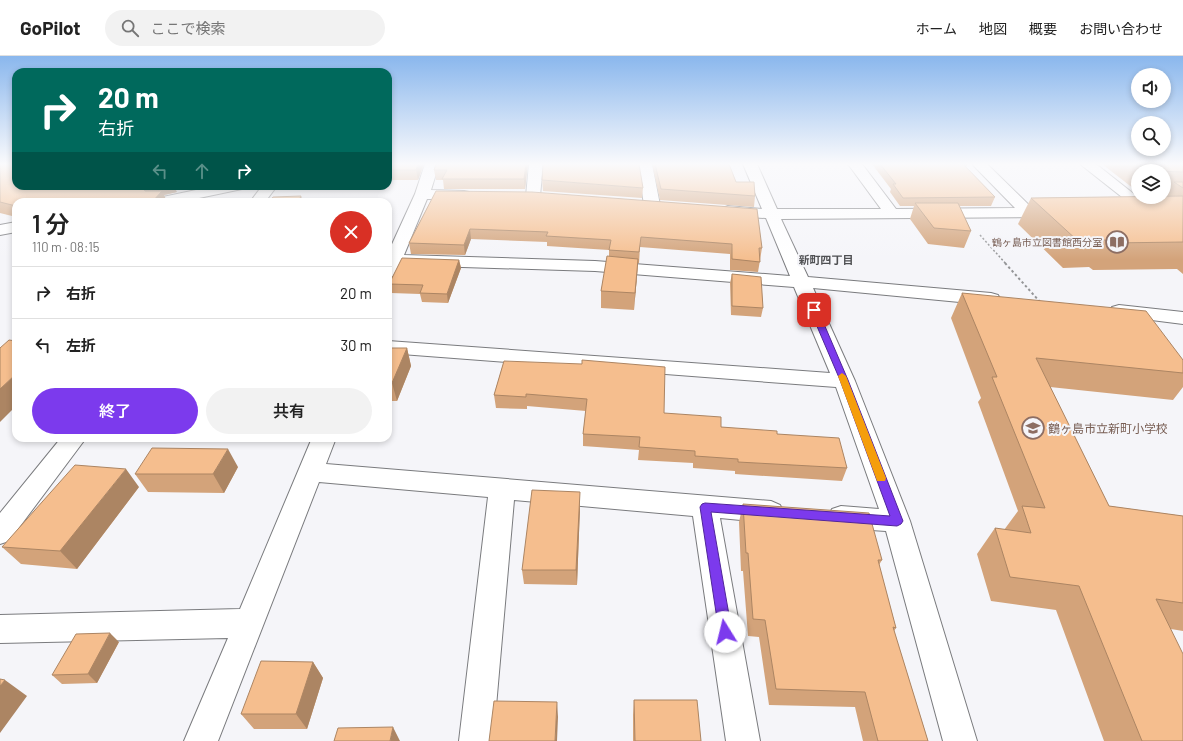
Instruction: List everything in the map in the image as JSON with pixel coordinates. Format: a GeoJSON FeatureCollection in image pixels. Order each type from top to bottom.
{"type":"FeatureCollection","features":[{"type":"Feature","properties":{"kind":"street"},"geometry":{"type":"LineString","coordinates":[[178,198],[188,196]]}},
{"type":"Feature","properties":{"kind":"street"},"geometry":{"type":"LineString","coordinates":[[392,260],[421,196]]}},
{"type":"Feature","properties":{"kind":"street"},"geometry":{"type":"LineString","coordinates":[[517,196],[549,198]]}},
{"type":"Feature","properties":{"kind":"street"},"geometry":{"type":"LineString","coordinates":[[650,196],[652,205]]}},
{"type":"Feature","properties":{"kind":"street"},"geometry":{"type":"LineString","coordinates":[[763,196],[844,380],[897,521],[960,741]]}},
{"type":"Feature","properties":{"kind":"street"},"geometry":{"type":"LineString","coordinates":[[879,196],[892,213]]}},
{"type":"Feature","properties":{"kind":"street"},"geometry":{"type":"LineString","coordinates":[[1012,196],[1028,212]]}},
{"type":"Feature","properties":{"kind":"street"},"geometry":{"type":"LineString","coordinates":[[1121,196],[1132,206],[1142,204]]}},
{"type":"Feature","properties":{"kind":"street"},"geometry":{"type":"LineString","coordinates":[[636,204],[668,206]]}},
{"type":"Feature","properties":{"kind":"street"},"geometry":{"type":"LineString","coordinates":[[715,210],[771,214],[1066,212]]}},
{"type":"Feature","properties":{"kind":"street"},"geometry":{"type":"LineString","coordinates":[[0,230],[12,228]]}},
{"type":"Feature","properties":{"kind":"street"},"geometry":{"type":"LineString","coordinates":[[392,264],[595,266],[802,282],[1010,301]]}},
{"type":"Feature","properties":{"kind":"street"},"geometry":{"type":"LineString","coordinates":[[1104,310],[1183,318]]}},
{"type":"Feature","properties":{"kind":"street"},"geometry":{"type":"LineString","coordinates":[[392,347],[844,380]]}},
{"type":"Feature","properties":{"kind":"street"},"geometry":{"type":"LineString","coordinates":[[0,533],[71,442]]}},
{"type":"Feature","properties":{"kind":"street"},"geometry":{"type":"LineString","coordinates":[[201,741],[322,442]]}},
{"type":"Feature","properties":{"kind":"street"},"geometry":{"type":"LineString","coordinates":[[310,472],[705,507],[790,513]]}},
{"type":"Feature","properties":{"kind":"street"},"geometry":{"type":"LineString","coordinates":[[476,741],[502,489]]}},
{"type":"Feature","properties":{"kind":"street"},"geometry":{"type":"LineString","coordinates":[[705,507],[743,741]]}},
{"type":"Feature","properties":{"kind":"street"},"geometry":{"type":"LineString","coordinates":[[821,516],[897,521]]}},
{"type":"Feature","properties":{"kind":"street"},"geometry":{"type":"LineString","coordinates":[[0,629],[249,623]]}},
{"type":"Feature","properties":{"kind":"building"},"geometry":{"type":"Polygon","coordinates":[[[0,196],[157,196],[156,198],[12,198],[12,205],[0,202],[0,196]]]}},
{"type":"Feature","properties":{"kind":"building"},"geometry":{"type":"Polygon","coordinates":[[[301,196],[300,198],[272,198],[301,196]]]}},
{"type":"Feature","properties":{"kind":"building"},"geometry":{"type":"Polygon","coordinates":[[[433,196],[584,196],[757,209],[762,248],[759,248],[760,262],[732,259],[732,244],[641,237],[639,252],[609,250],[611,240],[546,236],[548,232],[470,229],[464,245],[409,243],[433,196]]]}},
{"type":"Feature","properties":{"kind":"building"},"geometry":{"type":"Polygon","coordinates":[[[902,196],[995,197],[903,198],[902,196]]]}},
{"type":"Feature","properties":{"kind":"building"},"geometry":{"type":"Polygon","coordinates":[[[1171,196],[1183,196],[1183,242],[1109,243],[1105,240],[1078,241],[1031,198],[1131,197],[1131,204],[1171,204],[1171,196]]]}},
{"type":"Feature","properties":{"kind":"building"},"geometry":{"type":"Polygon","coordinates":[[[915,203],[958,203],[971,231],[934,228],[915,203]]]}},
{"type":"Feature","properties":{"kind":"building"},"geometry":{"type":"Polygon","coordinates":[[[607,256],[638,259],[635,293],[601,291],[607,256]]]}},
{"type":"Feature","properties":{"kind":"building"},"geometry":{"type":"Polygon","coordinates":[[[402,258],[459,260],[447,294],[420,293],[423,285],[392,284],[392,278],[402,258]]]}},
{"type":"Feature","properties":{"kind":"building"},"geometry":{"type":"Polygon","coordinates":[[[732,274],[761,277],[763,308],[732,306],[732,274]]]}},
{"type":"Feature","properties":{"kind":"building"},"geometry":{"type":"Polygon","coordinates":[[[962,293],[1146,311],[1183,360],[1183,373],[1036,358],[1109,506],[1183,516],[1183,603],[1156,599],[1183,654],[1183,741],[1142,741],[1079,586],[1010,577],[995,528],[1031,533],[1022,506],[1045,508],[992,377],[997,377],[962,293]]]}},
{"type":"Feature","properties":{"kind":"building"},"geometry":{"type":"Polygon","coordinates":[[[9,340],[12,340],[12,378],[0,389],[0,348],[9,340]]]}},
{"type":"Feature","properties":{"kind":"building"},"geometry":{"type":"Polygon","coordinates":[[[392,348],[407,348],[392,383],[392,348]]]}},
{"type":"Feature","properties":{"kind":"building"},"geometry":{"type":"Polygon","coordinates":[[[582,360],[665,367],[664,413],[721,417],[721,427],[777,431],[777,434],[839,438],[847,468],[738,462],[738,459],[695,456],[695,451],[639,447],[640,437],[583,434],[587,399],[526,394],[526,397],[494,395],[504,361],[582,364],[582,360]]]}},
{"type":"Feature","properties":{"kind":"building"},"geometry":{"type":"Polygon","coordinates":[[[152,448],[228,449],[213,474],[135,474],[152,448]]]}},
{"type":"Feature","properties":{"kind":"building"},"geometry":{"type":"Polygon","coordinates":[[[75,465],[126,469],[60,551],[2,547],[75,465]]]}},
{"type":"Feature","properties":{"kind":"building"},"geometry":{"type":"Polygon","coordinates":[[[532,490],[580,492],[576,570],[522,570],[532,490]]]}},
{"type":"Feature","properties":{"kind":"building"},"geometry":{"type":"Polygon","coordinates":[[[743,504],[869,513],[882,560],[878,560],[896,628],[893,627],[928,741],[878,741],[865,692],[776,689],[765,620],[753,619],[748,553],[746,553],[743,504]]]}},
{"type":"Feature","properties":{"kind":"building"},"geometry":{"type":"Polygon","coordinates":[[[110,633],[88,674],[52,675],[76,634],[110,633]]]}},
{"type":"Feature","properties":{"kind":"building"},"geometry":{"type":"Polygon","coordinates":[[[261,661],[313,662],[296,714],[241,714],[261,661]]]}},
{"type":"Feature","properties":{"kind":"building"},"geometry":{"type":"Polygon","coordinates":[[[0,679],[5,680],[0,686],[0,679]]]}},
{"type":"Feature","properties":{"kind":"building"},"geometry":{"type":"Polygon","coordinates":[[[634,700],[697,700],[701,741],[635,741],[634,700]]]}},
{"type":"Feature","properties":{"kind":"building"},"geometry":{"type":"Polygon","coordinates":[[[494,701],[557,702],[555,741],[489,741],[494,701]]]}},
{"type":"Feature","properties":{"kind":"building"},"geometry":{"type":"Polygon","coordinates":[[[393,727],[390,741],[334,741],[338,728],[393,727]]]}},
{"type":"Feature","properties":{"kind":"slow traffic"},"geometry":{"type":"LineString","coordinates":[[842,376],[881,478]]}},
{"type":"Feature","properties":{"kind":"place","name":"鶴ヶ島市立図書館西分室"},"geometry":{"type":"Point","coordinates":[1117,242]}},
{"type":"Feature","properties":{"kind":"place","name":"鶴ヶ島市立新町小学校"},"geometry":{"type":"Point","coordinates":[1033,428]}},
{"type":"Feature","properties":{"kind":"district","name":"新町四丁目"},"geometry":{"type":"Point","coordinates":[826,259]}},
{"type":"Feature","properties":{"kind":"route"},"geometry":{"type":"LineString","coordinates":[[725,632],[705,507],[897,521],[844,380],[814,310]]}}]}
